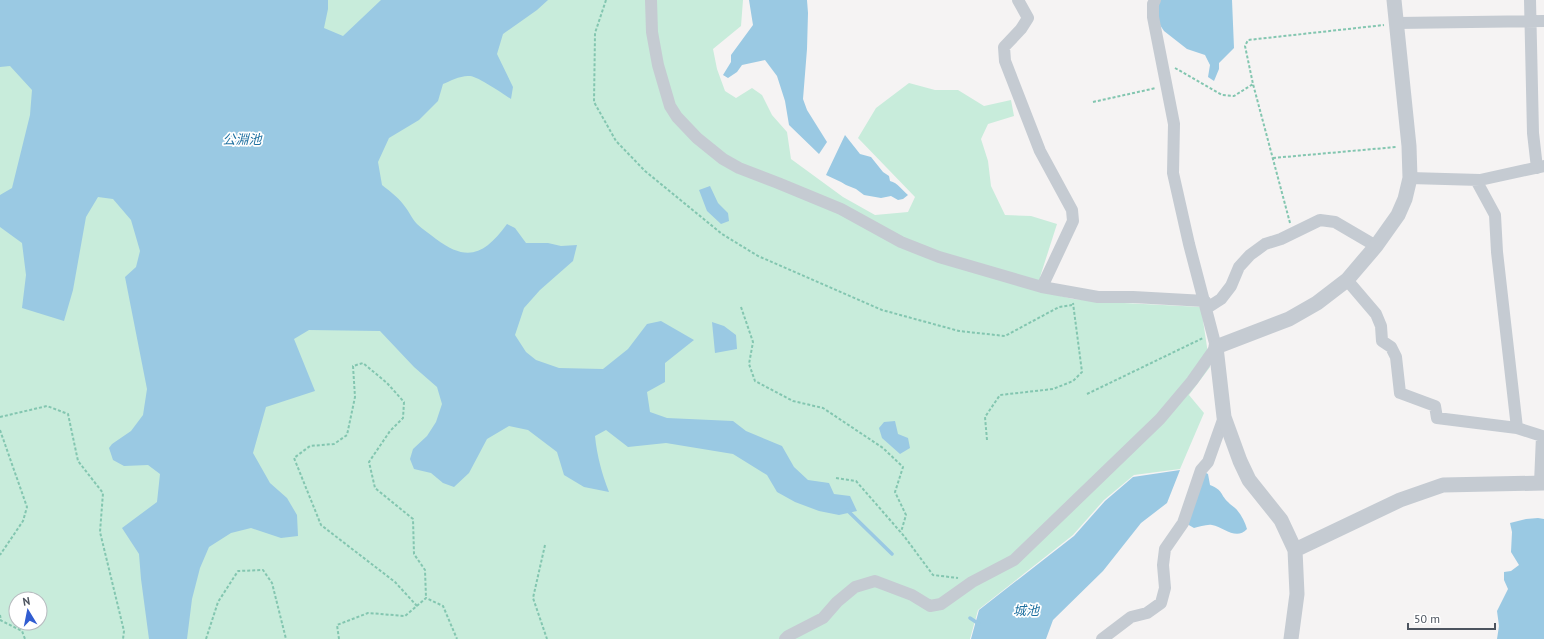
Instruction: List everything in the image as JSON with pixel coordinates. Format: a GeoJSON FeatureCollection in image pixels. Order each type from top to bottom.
{"type":"FeatureCollection","features":[{"type":"Feature","properties":{"kind":"street"},"geometry":{"type":"LineString","coordinates":[[651,0],[652,32],[658,65],[670,106],[677,117],[697,138],[723,159],[739,168],[841,209],[901,242],[939,257],[1042,287],[1098,297],[1133,297],[1206,304],[1221,299],[1231,286],[1239,267],[1250,255],[1264,244],[1293,234],[1320,220],[1335,222],[1376,246]]}},
{"type":"Feature","properties":{"kind":"street"},"geometry":{"type":"LineString","coordinates":[[1018,0],[1028,18],[1021,29],[1004,47],[1005,61],[1040,151],[1072,210],[1073,222],[1042,287]]}},
{"type":"Feature","properties":{"kind":"street"},"geometry":{"type":"LineString","coordinates":[[785,639],[823,618],[837,602],[855,587],[875,581],[912,595],[930,606],[941,604],[972,582],[1014,560],[1160,419],[1192,381],[1215,340],[1289,320],[1317,303],[1347,280],[1376,246],[1398,216],[1405,200],[1410,178],[1409,146],[1394,0]]}},
{"type":"Feature","properties":{"kind":"street"},"geometry":{"type":"LineString","coordinates":[[1410,178],[1476,180],[1541,167],[1532,133],[1530,0]]}},
{"type":"Feature","properties":{"kind":"street"},"geometry":{"type":"LineString","coordinates":[[1153,1],[1153,18],[1174,124],[1173,173],[1189,244],[1215,340],[1224,417],[1240,461],[1249,480],[1281,520],[1295,550],[1297,594],[1291,639]]}},
{"type":"Feature","properties":{"kind":"street"},"geometry":{"type":"LineString","coordinates":[[1397,23],[1544,22]]}},
{"type":"Feature","properties":{"kind":"street"},"geometry":{"type":"LineString","coordinates":[[1476,180],[1495,215],[1497,252],[1517,428]]}},
{"type":"Feature","properties":{"kind":"street"},"geometry":{"type":"LineString","coordinates":[[1295,550],[1400,500],[1443,485],[1542,483],[1542,436],[1517,428],[1437,418],[1435,406],[1400,393],[1396,357],[1391,347],[1382,341],[1381,326],[1376,314],[1347,280]]}},
{"type":"Feature","properties":{"kind":"street"},"geometry":{"type":"LineString","coordinates":[[1102,639],[1131,617],[1147,613],[1160,603],[1165,588],[1163,565],[1165,549],[1183,523],[1201,470],[1208,462],[1224,417]]}},
{"type":"Feature","properties":{"kind":"path"},"geometry":{"type":"LineString","coordinates":[[606,0],[595,33],[594,102],[616,141],[645,172],[722,234],[758,256],[882,310],[959,331],[1005,336],[1059,307],[1073,304]]}},
{"type":"Feature","properties":{"kind":"path"},"geometry":{"type":"LineString","coordinates":[[1293,234],[1253,84],[1245,46],[1248,40],[1397,23]]}},
{"type":"Feature","properties":{"kind":"path"},"geometry":{"type":"LineString","coordinates":[[1163,65],[1176,69],[1222,96],[1234,96],[1253,84]]}},
{"type":"Feature","properties":{"kind":"path"},"geometry":{"type":"LineString","coordinates":[[1093,102],[1167,85]]}},
{"type":"Feature","properties":{"kind":"path"},"geometry":{"type":"LineString","coordinates":[[1273,158],[1409,146]]}},
{"type":"Feature","properties":{"kind":"path"},"geometry":{"type":"LineString","coordinates":[[987,440],[985,416],[1000,395],[1053,389],[1073,381],[1082,372],[1071,292]]}},
{"type":"Feature","properties":{"kind":"path"},"geometry":{"type":"LineString","coordinates":[[741,307],[752,342],[749,364],[755,381],[793,401],[823,408],[883,448],[903,467],[895,492],[906,515],[901,532]]}},
{"type":"Feature","properties":{"kind":"path"},"geometry":{"type":"LineString","coordinates":[[1087,394],[1215,340]]}},
{"type":"Feature","properties":{"kind":"path"},"geometry":{"type":"LineString","coordinates":[[417,606],[395,582],[321,526],[294,458],[310,446],[334,444],[347,435],[355,397],[353,366],[363,363],[387,383],[404,402],[403,418],[390,431],[369,462],[376,488],[413,519],[414,554],[425,570],[426,598]]}},
{"type":"Feature","properties":{"kind":"path"},"geometry":{"type":"LineString","coordinates":[[0,417],[47,406],[68,414],[78,461],[103,492],[100,532],[124,631],[123,639]]}},
{"type":"Feature","properties":{"kind":"path"},"geometry":{"type":"LineString","coordinates":[[0,430],[27,507],[23,521],[0,555]]}},
{"type":"Feature","properties":{"kind":"path"},"geometry":{"type":"LineString","coordinates":[[836,478],[856,481],[901,532],[933,575],[972,582]]}},
{"type":"Feature","properties":{"kind":"path"},"geometry":{"type":"LineString","coordinates":[[545,545],[533,598],[547,639]]}},
{"type":"Feature","properties":{"kind":"path"},"geometry":{"type":"LineString","coordinates":[[206,639],[218,602],[238,571],[263,570],[272,583],[286,639]]}},
{"type":"Feature","properties":{"kind":"path"},"geometry":{"type":"LineString","coordinates":[[339,639],[337,625],[368,612],[405,616],[426,598]]}},
{"type":"Feature","properties":{"kind":"path"},"geometry":{"type":"LineString","coordinates":[[426,598],[443,606],[457,639]]}},
{"type":"Feature","properties":{"kind":"path"},"geometry":{"type":"LineString","coordinates":[[0,615],[1,620],[22,631],[24,639]]}},
{"type":"Feature","properties":{"kind":"green space"},"geometry":{"type":"Polygon","coordinates":[[[0,0],[743,0],[741,26],[713,49],[717,69],[725,91],[736,98],[752,88],[762,95],[772,115],[787,132],[791,159],[843,197],[875,215],[908,212],[915,197],[858,138],[876,108],[909,83],[935,90],[958,90],[984,106],[1011,100],[1014,116],[988,124],[981,139],[988,161],[991,186],[1005,215],[1031,216],[1057,224],[1040,277],[1040,291],[1073,299],[1201,307],[1210,367],[1189,395],[1204,413],[1180,469],[1134,475],[1104,500],[1073,535],[978,610],[970,639],[0,639],[0,0]]]}},
{"type":"Feature","properties":{"kind":"water","name":"公淵池"},"geometry":{"type":"Polygon","coordinates":[[[0,0],[328,0],[328,9],[324,28],[343,36],[381,0],[548,0],[537,10],[503,34],[497,54],[513,87],[511,99],[485,82],[470,76],[459,77],[443,84],[438,101],[419,120],[389,138],[378,162],[382,185],[401,202],[419,226],[436,239],[458,251],[467,253],[475,252],[483,248],[499,234],[507,224],[515,228],[526,243],[548,243],[561,246],[577,245],[573,261],[540,290],[524,308],[515,335],[526,352],[536,360],[559,368],[603,369],[628,349],[647,324],[661,321],[694,340],[665,363],[665,382],[647,392],[650,412],[667,418],[733,421],[746,431],[782,446],[794,467],[808,480],[829,483],[834,494],[850,496],[857,511],[839,515],[819,511],[795,502],[777,492],[767,475],[733,454],[666,443],[628,447],[606,430],[595,436],[600,465],[609,492],[584,487],[564,475],[557,452],[528,430],[509,426],[487,439],[469,473],[454,487],[443,483],[431,473],[414,469],[410,459],[413,449],[427,436],[436,422],[442,404],[437,387],[414,367],[380,331],[309,330],[294,339],[315,391],[266,407],[253,453],[270,483],[287,498],[297,515],[298,536],[281,538],[251,528],[231,533],[209,547],[200,568],[192,599],[187,639],[149,639],[139,554],[122,528],[157,502],[160,474],[148,465],[124,466],[113,460],[109,448],[112,444],[131,431],[143,415],[147,389],[125,277],[136,267],[140,251],[131,220],[113,199],[98,197],[86,217],[73,290],[64,321],[22,308],[26,275],[22,243],[0,227],[0,195],[12,188],[30,115],[32,90],[10,66],[0,67],[0,0]]]}},
{"type":"Feature","properties":{"kind":"water"},"geometry":{"type":"Polygon","coordinates":[[[749,0],[807,0],[807,49],[803,99],[807,110],[827,142],[819,154],[789,125],[785,101],[777,76],[765,60],[742,65],[737,72],[728,78],[723,75],[731,62],[731,55],[753,25],[749,0]]]}},
{"type":"Feature","properties":{"kind":"water"},"geometry":{"type":"Polygon","coordinates":[[[1159,0],[1232,0],[1234,48],[1219,63],[1219,69],[1214,81],[1208,77],[1210,65],[1205,55],[1187,49],[1164,31],[1158,22],[1159,0]]]}},
{"type":"Feature","properties":{"kind":"water"},"geometry":{"type":"Polygon","coordinates":[[[845,135],[860,154],[871,157],[883,172],[889,176],[890,181],[898,185],[908,195],[903,199],[898,200],[891,196],[881,198],[864,195],[856,189],[826,175],[845,135]]]}},
{"type":"Feature","properties":{"kind":"water"},"geometry":{"type":"Polygon","coordinates":[[[710,186],[718,203],[728,213],[729,221],[721,224],[707,211],[699,190],[710,186]]]}},
{"type":"Feature","properties":{"kind":"water"},"geometry":{"type":"Polygon","coordinates":[[[712,322],[724,326],[736,335],[737,349],[715,353],[712,322]]]}},
{"type":"Feature","properties":{"kind":"water"},"geometry":{"type":"Polygon","coordinates":[[[895,421],[898,434],[908,438],[910,448],[900,454],[882,438],[879,428],[884,422],[895,421]]]}},
{"type":"Feature","properties":{"kind":"water","name":"城池"},"geometry":{"type":"Polygon","coordinates":[[[1180,470],[1167,503],[1141,523],[1103,571],[1053,620],[1046,639],[971,639],[979,610],[1074,536],[1105,501],[1133,477],[1180,470]]]}},
{"type":"Feature","properties":{"kind":"water"},"geometry":{"type":"Polygon","coordinates":[[[1204,472],[1208,474],[1210,485],[1219,491],[1236,509],[1244,521],[1247,529],[1243,532],[1234,534],[1216,526],[1205,525],[1194,528],[1187,524],[1204,472]]]}},
{"type":"Feature","properties":{"kind":"water"},"geometry":{"type":"Polygon","coordinates":[[[1538,518],[1544,519],[1544,639],[1497,639],[1499,626],[1497,611],[1508,589],[1504,580],[1504,572],[1511,571],[1519,565],[1511,552],[1512,532],[1510,523],[1538,518]]]}},
{"type":"Feature","properties":{"kind":"waterway"},"geometry":{"type":"LineString","coordinates":[[847,510],[892,554]]}},
{"type":"Feature","properties":{"kind":"waterway"},"geometry":{"type":"LineString","coordinates":[[970,618],[979,624]]}}]}
